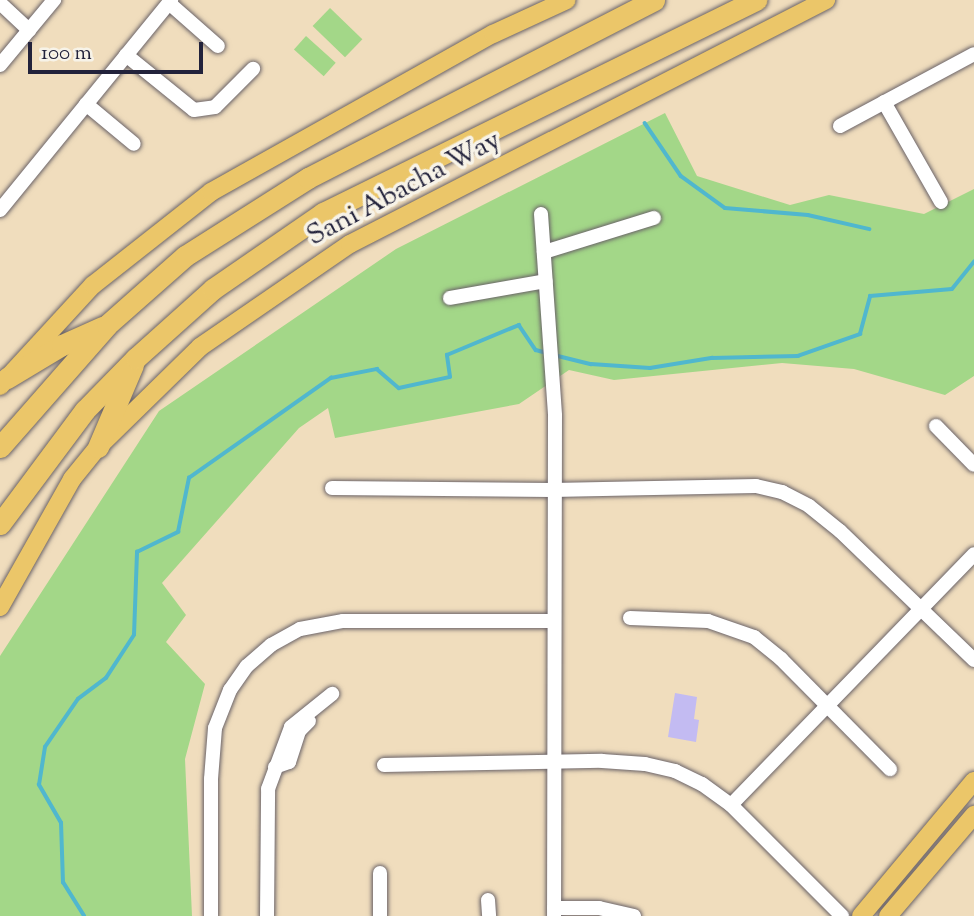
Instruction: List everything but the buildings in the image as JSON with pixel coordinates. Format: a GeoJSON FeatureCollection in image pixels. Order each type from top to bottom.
{"type":"FeatureCollection","features":[{"type":"Feature","properties":{"kind":"highway","name":"Sani Abacha Way"},"geometry":{"type":"LineString","coordinates":[[0,447],[107,325],[185,256],[308,178],[654,0]]}},
{"type":"Feature","properties":{"kind":"highway","name":"Sani Abacha Way"},"geometry":{"type":"LineString","coordinates":[[0,524],[85,410],[136,358],[214,289],[323,213],[756,0]]}},
{"type":"Feature","properties":{"kind":"highway"},"geometry":{"type":"LineString","coordinates":[[4,382],[62,345],[107,325]]}},
{"type":"Feature","properties":{"kind":"highway"},"geometry":{"type":"LineString","coordinates":[[98,447],[136,358]]}},
{"type":"Feature","properties":{"kind":"main road"},"geometry":{"type":"LineString","coordinates":[[4,382],[93,285],[211,192],[493,34],[567,0]]}},
{"type":"Feature","properties":{"kind":"main road","name":"Sani Abacha Way"},"geometry":{"type":"LineString","coordinates":[[0,607],[72,479],[98,447],[200,347],[350,244],[826,0]]}},
{"type":"Feature","properties":{"kind":"main road"},"geometry":{"type":"LineString","coordinates":[[862,916],[974,781]]}},
{"type":"Feature","properties":{"kind":"main road"},"geometry":{"type":"LineString","coordinates":[[888,916],[974,815]]}},
{"type":"Feature","properties":{"kind":"street"},"geometry":{"type":"LineString","coordinates":[[0,65],[54,0]]}},
{"type":"Feature","properties":{"kind":"street"},"geometry":{"type":"LineString","coordinates":[[0,210],[170,2],[218,46]]}},
{"type":"Feature","properties":{"kind":"street"},"geometry":{"type":"LineString","coordinates":[[0,4],[29,30]]}},
{"type":"Feature","properties":{"kind":"street"},"geometry":{"type":"LineString","coordinates":[[840,126],[974,54]]}},
{"type":"Feature","properties":{"kind":"street"},"geometry":{"type":"LineString","coordinates":[[127,55],[194,110],[215,107],[253,69]]}},
{"type":"Feature","properties":{"kind":"street"},"geometry":{"type":"LineString","coordinates":[[884,102],[941,202]]}},
{"type":"Feature","properties":{"kind":"street"},"geometry":{"type":"LineString","coordinates":[[86,104],[134,144]]}},
{"type":"Feature","properties":{"kind":"street"},"geometry":{"type":"LineString","coordinates":[[541,214],[555,416],[552,490],[554,912],[598,908],[634,916]]}},
{"type":"Feature","properties":{"kind":"street"},"geometry":{"type":"LineString","coordinates":[[544,252],[654,218]]}},
{"type":"Feature","properties":{"kind":"street"},"geometry":{"type":"LineString","coordinates":[[450,298],[546,281]]}},
{"type":"Feature","properties":{"kind":"street"},"geometry":{"type":"LineString","coordinates":[[936,426],[974,465]]}},
{"type":"Feature","properties":{"kind":"street"},"geometry":{"type":"LineString","coordinates":[[331,488],[552,490],[756,486],[782,492],[809,506],[922,608],[974,660]]}},
{"type":"Feature","properties":{"kind":"street"},"geometry":{"type":"LineString","coordinates":[[730,805],[974,554]]}},
{"type":"Feature","properties":{"kind":"street"},"geometry":{"type":"LineString","coordinates":[[629,618],[708,621],[732,627],[754,637],[781,659],[890,769]]}},
{"type":"Feature","properties":{"kind":"street"},"geometry":{"type":"LineString","coordinates":[[211,916],[211,779],[215,727],[230,690],[247,666],[271,645],[300,629],[343,621],[553,621]]}},
{"type":"Feature","properties":{"kind":"street"},"geometry":{"type":"LineString","coordinates":[[267,916],[268,789],[291,727],[332,694]]}},
{"type":"Feature","properties":{"kind":"street"},"geometry":{"type":"LineString","coordinates":[[275,767],[289,762],[299,731],[316,715]]}},
{"type":"Feature","properties":{"kind":"street"},"geometry":{"type":"LineString","coordinates":[[384,765],[645,764],[675,771],[702,784],[730,805],[842,916]]}},
{"type":"Feature","properties":{"kind":"street"},"geometry":{"type":"LineString","coordinates":[[380,873],[380,916]]}},
{"type":"Feature","properties":{"kind":"street"},"geometry":{"type":"LineString","coordinates":[[488,901],[489,916]]}},
{"type":"Feature","properties":{"kind":"green space"},"geometry":{"type":"Polygon","coordinates":[[[330,8],[362,39],[345,57],[313,26],[330,8]]]}},
{"type":"Feature","properties":{"kind":"green space"},"geometry":{"type":"Polygon","coordinates":[[[306,36],[336,63],[324,76],[294,49],[306,36]]]}},
{"type":"Feature","properties":{"kind":"green space"},"geometry":{"type":"Polygon","coordinates":[[[665,113],[697,176],[790,205],[829,195],[924,214],[974,189],[974,376],[945,395],[854,369],[782,363],[614,380],[569,370],[519,404],[335,438],[328,408],[299,428],[162,583],[186,615],[166,642],[205,684],[185,759],[192,916],[0,916],[0,656],[159,411],[396,249],[665,113]]]}},
{"type":"Feature","properties":{"kind":"waterway"},"geometry":{"type":"LineString","coordinates":[[645,123],[681,176],[725,208],[808,215],[869,229]]}},
{"type":"Feature","properties":{"kind":"waterway"},"geometry":{"type":"LineString","coordinates":[[554,355],[591,364],[650,368],[712,358],[798,356],[860,334],[870,296],[952,289],[974,262]]}},
{"type":"Feature","properties":{"kind":"waterway"},"geometry":{"type":"LineString","coordinates":[[84,916],[63,883],[61,823],[39,785],[45,747],[78,699],[106,678],[134,635],[137,552],[178,532],[189,478],[331,378],[377,369],[399,388],[450,377],[447,355],[519,325],[536,350],[547,353]]}}]}
